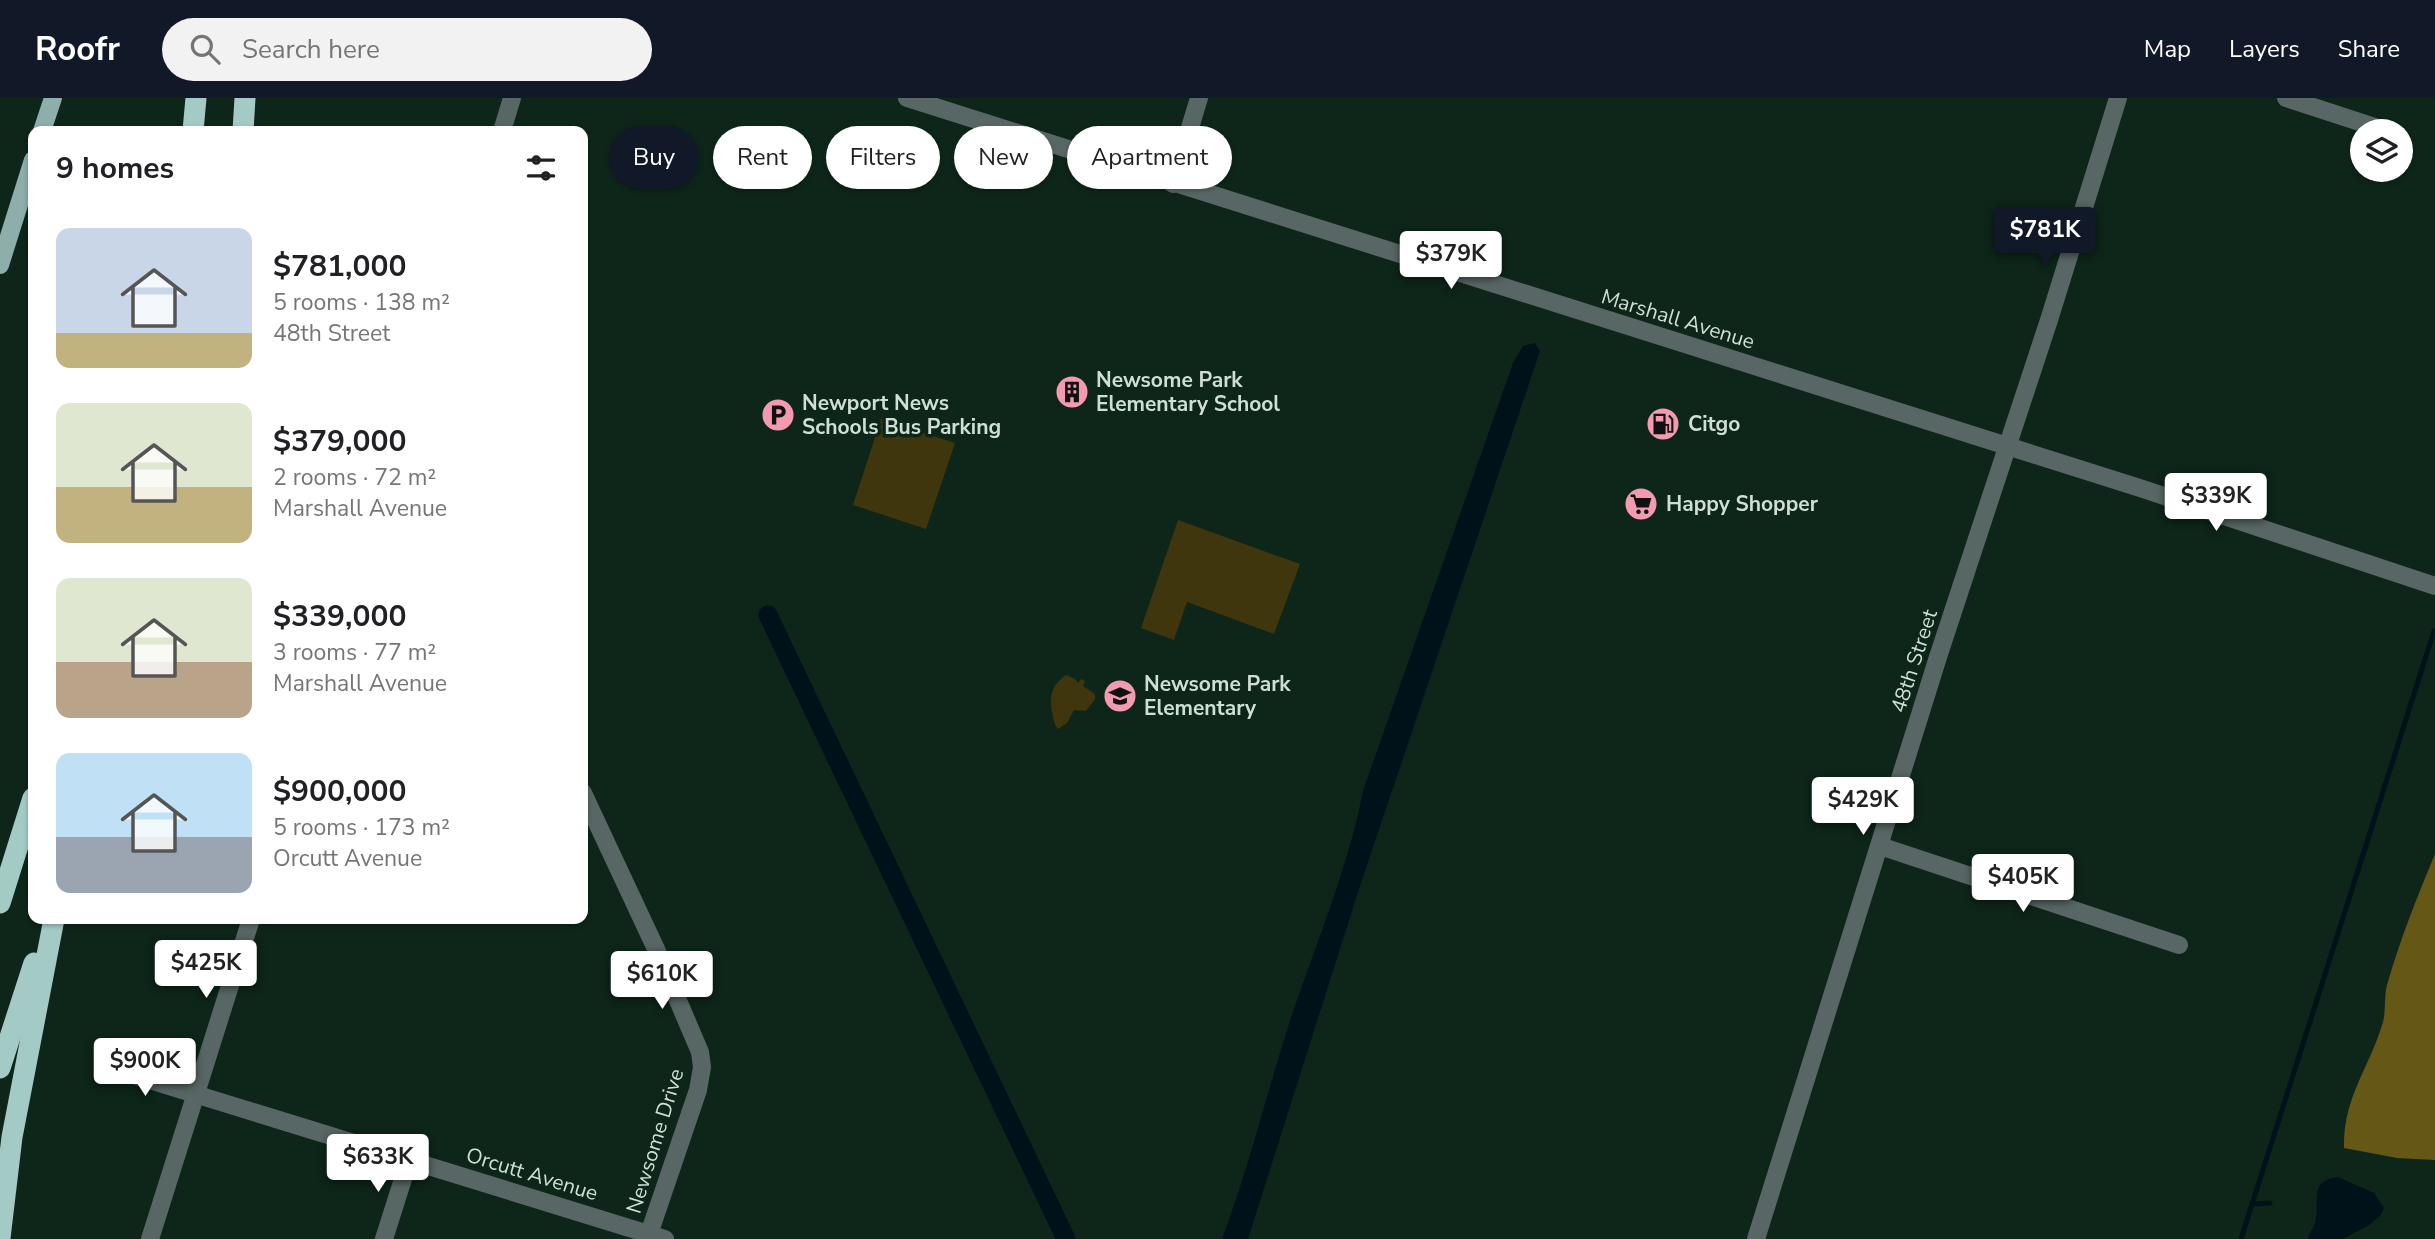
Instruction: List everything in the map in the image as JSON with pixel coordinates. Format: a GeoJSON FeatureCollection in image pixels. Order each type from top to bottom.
{"type":"FeatureCollection","features":[{"type":"Feature","properties":{"kind":"highway"},"geometry":{"type":"LineString","coordinates":[[193,126],[196,98]]}},
{"type":"Feature","properties":{"kind":"highway"},"geometry":{"type":"LineString","coordinates":[[243,126],[245,98]]}},
{"type":"Feature","properties":{"kind":"highway"},"geometry":{"type":"LineString","coordinates":[[0,903],[28,814]]}},
{"type":"Feature","properties":{"kind":"highway"},"geometry":{"type":"LineString","coordinates":[[0,887],[16,854]]}},
{"type":"Feature","properties":{"kind":"highway"},"geometry":{"type":"LineString","coordinates":[[0,1068],[46,924]]}},
{"type":"Feature","properties":{"kind":"highway"},"geometry":{"type":"LineString","coordinates":[[0,1238],[12,1137],[53,924]]}},
{"type":"Feature","properties":{"kind":"main road"},"geometry":{"type":"LineString","coordinates":[[44,126],[53,98]]}},
{"type":"Feature","properties":{"kind":"main road"},"geometry":{"type":"LineString","coordinates":[[0,265],[28,176]]}},
{"type":"Feature","properties":{"kind":"street"},"geometry":{"type":"LineString","coordinates":[[504,126],[512,98]]}},
{"type":"Feature","properties":{"kind":"street","name":"Marshall Avenue"},"geometry":{"type":"LineString","coordinates":[[907,98],[1067,150]]}},
{"type":"Feature","properties":{"kind":"street"},"geometry":{"type":"LineString","coordinates":[[1191,126],[1199,98]]}},
{"type":"Feature","properties":{"kind":"street","name":"48th Street"},"geometry":{"type":"LineString","coordinates":[[1756,1239],[2118,98]]}},
{"type":"Feature","properties":{"kind":"street"},"geometry":{"type":"LineString","coordinates":[[2286,98],[2350,119]]}},
{"type":"Feature","properties":{"kind":"street","name":"Marshall Avenue"},"geometry":{"type":"LineString","coordinates":[[1189,189],[2168,497],[2435,586]]}},
{"type":"Feature","properties":{"kind":"street","name":"Newsome Drive"},"geometry":{"type":"LineString","coordinates":[[588,804],[656,949],[700,1052],[702,1067],[698,1090],[657,1236]]}},
{"type":"Feature","properties":{"kind":"street"},"geometry":{"type":"LineString","coordinates":[[1880,846],[2179,945]]}},
{"type":"Feature","properties":{"kind":"street"},"geometry":{"type":"LineString","coordinates":[[150,1239],[249,924]]}},
{"type":"Feature","properties":{"kind":"street","name":"Orcutt Avenue"},"geometry":{"type":"LineString","coordinates":[[104,1066],[196,1092],[409,1160],[610,1231],[657,1236]]}},
{"type":"Feature","properties":{"kind":"street"},"geometry":{"type":"LineString","coordinates":[[384,1239],[409,1160]]}},
{"type":"Feature","properties":{"kind":"shaded area"},"geometry":{"type":"Polygon","coordinates":[[[1535,343],[1540,351],[1358,892],[1248,1239],[1222,1239],[1287,1030],[1339,882],[1363,791],[1513,363],[1523,346],[1535,343]]]}},
{"type":"Feature","properties":{"kind":"shaded area"},"geometry":{"type":"Polygon","coordinates":[[[881,419],[955,443],[926,529],[853,505],[881,419]]]}},
{"type":"Feature","properties":{"kind":"shaded area"},"geometry":{"type":"Polygon","coordinates":[[[1178,520],[1300,564],[1274,634],[1187,602],[1174,640],[1141,628],[1178,520]]]}},
{"type":"Feature","properties":{"kind":"shaded area"},"geometry":{"type":"Polygon","coordinates":[[[1066,675],[1078,683],[1081,679],[1085,681],[1083,686],[1095,694],[1095,699],[1086,711],[1074,710],[1067,723],[1058,729],[1054,723],[1051,695],[1057,683],[1066,675]]]}},
{"type":"Feature","properties":{"kind":"shaded area"},"geometry":{"type":"Polygon","coordinates":[[[2435,854],[2435,1160],[2397,1158],[2344,1148],[2352,1098],[2383,1022],[2386,990],[2392,968],[2435,854]]]}},
{"type":"Feature","properties":{"kind":"shaded area"},"geometry":{"type":"Polygon","coordinates":[[[2338,1177],[2374,1193],[2384,1208],[2380,1216],[2369,1225],[2343,1239],[2308,1239],[2315,1223],[2319,1188],[2328,1179],[2338,1177]]]}},
{"type":"Feature","properties":{"kind":"waterway"},"geometry":{"type":"LineString","coordinates":[[768,615],[1066,1239]]}},
{"type":"Feature","properties":{"kind":"waterway"},"geometry":{"type":"LineString","coordinates":[[2241,1239],[2434,631]]}},
{"type":"Feature","properties":{"kind":"waterway"},"geometry":{"type":"LineString","coordinates":[[2252,1204],[2270,1203]]}},
{"type":"Feature","properties":{"kind":"place","name":"Newsome Park Elementary School"},"geometry":{"type":"Point","coordinates":[1072,392]}},
{"type":"Feature","properties":{"kind":"place","name":"Newport News Schools Bus Parking"},"geometry":{"type":"Point","coordinates":[778,415]}},
{"type":"Feature","properties":{"kind":"place","name":"Citgo"},"geometry":{"type":"Point","coordinates":[1663,424]}},
{"type":"Feature","properties":{"kind":"place","name":"Happy Shopper"},"geometry":{"type":"Point","coordinates":[1641,504]}},
{"type":"Feature","properties":{"kind":"place","name":"Newsome Park Elementary"},"geometry":{"type":"Point","coordinates":[1120,696]}}]}
